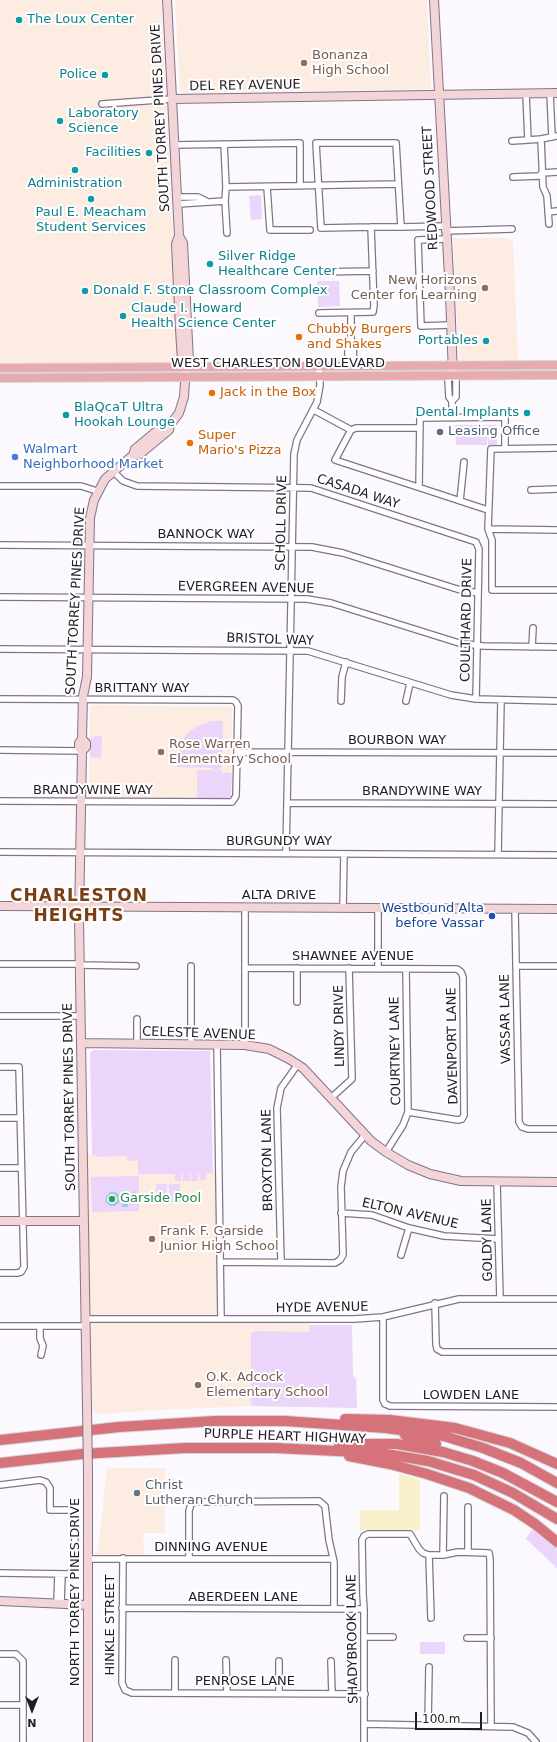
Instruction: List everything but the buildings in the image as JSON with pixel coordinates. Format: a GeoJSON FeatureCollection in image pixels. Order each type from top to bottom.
{"type":"FeatureCollection","features":[{"type":"Feature","properties":{"kind":"highway"},"geometry":{"type":"LineString","coordinates":[[285,1421],[379,1419],[439,1425],[503,1441],[557,1464]]}},
{"type":"Feature","properties":{"kind":"highway","name":"PURPLE HEART HIGHWAY"},"geometry":{"type":"LineString","coordinates":[[0,1440],[151,1424],[215,1421],[285,1421],[402,1429],[460,1440],[513,1459],[557,1483]]}},
{"type":"Feature","properties":{"kind":"highway"},"geometry":{"type":"LineString","coordinates":[[352,1426],[399,1434],[470,1455],[515,1473],[557,1496]]}},
{"type":"Feature","properties":{"kind":"highway"},"geometry":{"type":"LineString","coordinates":[[274,1448],[374,1443],[397,1444],[424,1448],[458,1456],[496,1470],[557,1502]]}},
{"type":"Feature","properties":{"kind":"highway","name":"PURPLE HEART HIGHWAY"},"geometry":{"type":"LineString","coordinates":[[0,1463],[136,1450],[199,1447],[304,1448],[387,1454],[443,1465],[497,1485],[525,1499],[557,1519]]}},
{"type":"Feature","properties":{"kind":"highway"},"geometry":{"type":"LineString","coordinates":[[304,1448],[390,1464],[457,1483],[514,1510],[535,1524],[557,1542]]}},
{"type":"Feature","properties":{"kind":"main road","name":"SOUTH TORREY PINES DRIVE"},"geometry":{"type":"LineString","coordinates":[[133,455],[139,455],[169,430],[170,425],[179,413],[186,392],[186,367],[189,362],[186,310],[180,256],[176,244],[179,236],[167,0]]}},
{"type":"Feature","properties":{"kind":"main road","name":"REDWOOD STREET"},"geometry":{"type":"LineString","coordinates":[[434,0],[451,325],[452,375]]}},
{"type":"Feature","properties":{"kind":"main road","name":"DEL REY AVENUE"},"geometry":{"type":"LineString","coordinates":[[172,99],[554,93]]}},
{"type":"Feature","properties":{"kind":"main road","name":"SOUTH TORREY PINES DRIVE"},"geometry":{"type":"LineString","coordinates":[[180,256],[178,280],[182,362],[186,367]]}},
{"type":"Feature","properties":{"kind":"main road"},"geometry":{"type":"LineString","coordinates":[[178,280],[182,290],[183,307],[186,310]]}},
{"type":"Feature","properties":{"kind":"main road","name":"WEST CHARLESTON BOULEVARD"},"geometry":{"type":"LineString","coordinates":[[0,368],[557,365]]}},
{"type":"Feature","properties":{"kind":"main road"},"geometry":{"type":"LineString","coordinates":[[270,376],[280,371],[287,370],[290,366]]}},
{"type":"Feature","properties":{"kind":"main road","name":"WEST CHARLESTON BOULEVARD"},"geometry":{"type":"LineString","coordinates":[[0,378],[557,375]]}},
{"type":"Feature","properties":{"kind":"main road","name":"SOUTH TORREY PINES DRIVE"},"geometry":{"type":"LineString","coordinates":[[87,1442],[79,906],[82,751],[79,748],[79,743],[82,740],[83,699],[86,678],[91,514],[97,492],[105,479],[133,455],[135,449],[157,430],[165,424],[170,425]]}},
{"type":"Feature","properties":{"kind":"main road"},"geometry":{"type":"LineString","coordinates":[[144,451],[157,436],[157,430]]}},
{"type":"Feature","properties":{"kind":"main road","name":"ALTA DRIVE"},"geometry":{"type":"LineString","coordinates":[[0,906],[557,909]]}},
{"type":"Feature","properties":{"kind":"main road","name":"CELESTE AVENUE"},"geometry":{"type":"LineString","coordinates":[[81,1044],[245,1045],[275,1051],[298,1064],[307,1072],[365,1135],[386,1152],[408,1165],[437,1176],[461,1181],[557,1182]]}},
{"type":"Feature","properties":{"kind":"main road"},"geometry":{"type":"LineString","coordinates":[[0,1221],[84,1221]]}},
{"type":"Feature","properties":{"kind":"main road","name":"NORTH TORREY PINES DRIVE"},"geometry":{"type":"LineString","coordinates":[[87,1442],[88,1742]]}},
{"type":"Feature","properties":{"kind":"main road"},"geometry":{"type":"LineString","coordinates":[[0,1601],[88,1605]]}},
{"type":"Feature","properties":{"kind":"street"},"geometry":{"type":"LineString","coordinates":[[512,140],[541,139],[555,136],[554,93]]}},
{"type":"Feature","properties":{"kind":"street"},"geometry":{"type":"LineString","coordinates":[[526,94],[528,140]]}},
{"type":"Feature","properties":{"kind":"street","name":"DEL REY AVENUE"},"geometry":{"type":"LineString","coordinates":[[102,104],[172,99]]}},
{"type":"Feature","properties":{"kind":"street"},"geometry":{"type":"LineString","coordinates":[[541,139],[543,187],[547,196],[549,224]]}},
{"type":"Feature","properties":{"kind":"street"},"geometry":{"type":"LineString","coordinates":[[174,145],[300,143],[300,186]]}},
{"type":"Feature","properties":{"kind":"street"},"geometry":{"type":"LineString","coordinates":[[401,227],[396,143],[316,143],[321,228],[401,227],[445,232],[512,230]]}},
{"type":"Feature","properties":{"kind":"street"},"geometry":{"type":"LineString","coordinates":[[224,144],[227,233]]}},
{"type":"Feature","properties":{"kind":"street"},"geometry":{"type":"LineString","coordinates":[[513,177],[539,176],[542,173],[557,172]]}},
{"type":"Feature","properties":{"kind":"street"},"geometry":{"type":"LineString","coordinates":[[226,188],[398,184]]}},
{"type":"Feature","properties":{"kind":"street"},"geometry":{"type":"LineString","coordinates":[[267,187],[270,230],[310,230]]}},
{"type":"Feature","properties":{"kind":"street"},"geometry":{"type":"LineString","coordinates":[[177,201],[197,204],[206,201],[225,201]]}},
{"type":"Feature","properties":{"kind":"street"},"geometry":{"type":"LineString","coordinates":[[548,212],[557,211]]}},
{"type":"Feature","properties":{"kind":"street"},"geometry":{"type":"LineString","coordinates":[[319,313],[373,312],[371,227]]}},
{"type":"Feature","properties":{"kind":"street"},"geometry":{"type":"LineString","coordinates":[[445,232],[418,240],[421,326],[451,325]]}},
{"type":"Feature","properties":{"kind":"street"},"geometry":{"type":"LineString","coordinates":[[317,272],[373,271]]}},
{"type":"Feature","properties":{"kind":"street"},"geometry":{"type":"LineString","coordinates":[[351,313],[351,344],[354,349],[351,366]]}},
{"type":"Feature","properties":{"kind":"street","name":"SCHOLL DRIVE"},"geometry":{"type":"LineString","coordinates":[[286,853],[294,454],[296,444],[314,410],[318,396],[320,376],[319,366]]}},
{"type":"Feature","properties":{"kind":"street"},"geometry":{"type":"LineString","coordinates":[[452,375],[448,380],[448,397],[452,401],[452,418]]}},
{"type":"Feature","properties":{"kind":"street"},"geometry":{"type":"LineString","coordinates":[[314,410],[352,430]]}},
{"type":"Feature","properties":{"kind":"street"},"geometry":{"type":"LineString","coordinates":[[419,487],[420,418],[505,417],[505,449]]}},
{"type":"Feature","properties":{"kind":"street"},"geometry":{"type":"LineString","coordinates":[[420,428],[356,428],[352,430],[335,460],[488,510]]}},
{"type":"Feature","properties":{"kind":"street"},"geometry":{"type":"LineString","coordinates":[[557,448],[491,449],[488,510],[488,529],[492,540],[492,590],[557,590]]}},
{"type":"Feature","properties":{"kind":"street"},"geometry":{"type":"LineString","coordinates":[[460,501],[464,462]]}},
{"type":"Feature","properties":{"kind":"street","name":"CASADA WAY"},"geometry":{"type":"LineString","coordinates":[[113,471],[123,481],[137,486],[311,488],[474,540],[478,543]]}},
{"type":"Feature","properties":{"kind":"street"},"geometry":{"type":"LineString","coordinates":[[0,486],[81,486],[97,492]]}},
{"type":"Feature","properties":{"kind":"street"},"geometry":{"type":"LineString","coordinates":[[531,490],[557,489]]}},
{"type":"Feature","properties":{"kind":"street"},"geometry":{"type":"LineString","coordinates":[[488,529],[557,530]]}},
{"type":"Feature","properties":{"kind":"street","name":"COULTHARD DRIVE"},"geometry":{"type":"LineString","coordinates":[[476,699],[478,543]]}},
{"type":"Feature","properties":{"kind":"street","name":"BANNOCK WAY"},"geometry":{"type":"LineString","coordinates":[[0,545],[292,546],[318,548],[343,553],[457,589],[478,593]]}},
{"type":"Feature","properties":{"kind":"street","name":"EVERGREEN AVENUE"},"geometry":{"type":"LineString","coordinates":[[0,597],[307,599],[331,602],[440,638],[477,645],[557,647]]}},
{"type":"Feature","properties":{"kind":"street"},"geometry":{"type":"LineString","coordinates":[[532,647],[533,628]]}},
{"type":"Feature","properties":{"kind":"street","name":"BRISTOL WAY"},"geometry":{"type":"LineString","coordinates":[[0,648],[308,650],[439,692],[476,699],[557,701]]}},
{"type":"Feature","properties":{"kind":"street"},"geometry":{"type":"LineString","coordinates":[[341,701],[342,677],[346,662]]}},
{"type":"Feature","properties":{"kind":"street"},"geometry":{"type":"LineString","coordinates":[[406,701],[406,694],[410,683]]}},
{"type":"Feature","properties":{"kind":"street","name":"BRITTANY WAY"},"geometry":{"type":"LineString","coordinates":[[0,699],[233,700],[238,706],[237,752]]}},
{"type":"Feature","properties":{"kind":"street"},"geometry":{"type":"LineString","coordinates":[[498,854],[501,700]]}},
{"type":"Feature","properties":{"kind":"street"},"geometry":{"type":"LineString","coordinates":[[0,750],[82,751]]}},
{"type":"Feature","properties":{"kind":"street","name":"BOURBON WAY"},"geometry":{"type":"LineString","coordinates":[[237,752],[557,753]]}},
{"type":"Feature","properties":{"kind":"street","name":"BRANDYWINE WAY"},"geometry":{"type":"LineString","coordinates":[[0,801],[229,802],[234,800],[236,796],[237,752]]}},
{"type":"Feature","properties":{"kind":"street","name":"BRANDYWINE WAY"},"geometry":{"type":"LineString","coordinates":[[287,803],[557,804]]}},
{"type":"Feature","properties":{"kind":"street","name":"BURGUNDY WAY"},"geometry":{"type":"LineString","coordinates":[[0,852],[557,855]]}},
{"type":"Feature","properties":{"kind":"street"},"geometry":{"type":"LineString","coordinates":[[343,908],[344,854]]}},
{"type":"Feature","properties":{"kind":"street"},"geometry":{"type":"LineString","coordinates":[[245,907],[245,1045]]}},
{"type":"Feature","properties":{"kind":"street"},"geometry":{"type":"LineString","coordinates":[[378,908],[378,969]]}},
{"type":"Feature","properties":{"kind":"street","name":"VASSAR LANE"},"geometry":{"type":"LineString","coordinates":[[515,909],[519,1116],[522,1127],[528,1129],[557,1129]]}},
{"type":"Feature","properties":{"kind":"street"},"geometry":{"type":"LineString","coordinates":[[0,964],[136,966]]}},
{"type":"Feature","properties":{"kind":"street"},"geometry":{"type":"LineString","coordinates":[[190,1044],[191,966]]}},
{"type":"Feature","properties":{"kind":"street"},"geometry":{"type":"LineString","coordinates":[[516,966],[557,966]]}},
{"type":"Feature","properties":{"kind":"street","name":"SHAWNEE AVENUE"},"geometry":{"type":"LineString","coordinates":[[245,968],[457,969],[460,972]]}},
{"type":"Feature","properties":{"kind":"street"},"geometry":{"type":"LineString","coordinates":[[297,1002],[298,968]]}},
{"type":"Feature","properties":{"kind":"street","name":"LINDY DRIVE"},"geometry":{"type":"LineString","coordinates":[[331,1098],[352,1079],[349,968]]}},
{"type":"Feature","properties":{"kind":"street","name":"COURTNEY LANE"},"geometry":{"type":"LineString","coordinates":[[386,1152],[403,1125],[408,1112],[406,969]]}},
{"type":"Feature","properties":{"kind":"street","name":"DAVENPORT LANE"},"geometry":{"type":"LineString","coordinates":[[408,1112],[455,1120],[462,1118],[466,1111],[463,977],[460,972]]}},
{"type":"Feature","properties":{"kind":"street"},"geometry":{"type":"LineString","coordinates":[[0,1016],[81,1016]]}},
{"type":"Feature","properties":{"kind":"street"},"geometry":{"type":"LineString","coordinates":[[137,1018],[137,1044]]}},
{"type":"Feature","properties":{"kind":"street"},"geometry":{"type":"LineString","coordinates":[[217,1044],[221,1319]]}},
{"type":"Feature","properties":{"kind":"street","name":"BROXTON LANE"},"geometry":{"type":"LineString","coordinates":[[281,1262],[277,1108],[281,1088],[298,1064]]}},
{"type":"Feature","properties":{"kind":"street"},"geometry":{"type":"LineString","coordinates":[[0,1067],[19,1067],[24,1267],[21,1272],[0,1273]]}},
{"type":"Feature","properties":{"kind":"street"},"geometry":{"type":"LineString","coordinates":[[0,1118],[20,1118]]}},
{"type":"Feature","properties":{"kind":"street"},"geometry":{"type":"LineString","coordinates":[[220,1262],[336,1263],[340,1260],[343,1255],[341,1213],[343,1171],[351,1152],[365,1135]]}},
{"type":"Feature","properties":{"kind":"street"},"geometry":{"type":"LineString","coordinates":[[0,1168],[21,1168]]}},
{"type":"Feature","properties":{"kind":"street","name":"GOLDY LANE"},"geometry":{"type":"LineString","coordinates":[[497,1182],[500,1299]]}},
{"type":"Feature","properties":{"kind":"street","name":"ELTON AVENUE"},"geometry":{"type":"LineString","coordinates":[[341,1213],[372,1215],[409,1228],[451,1237],[498,1239]]}},
{"type":"Feature","properties":{"kind":"street"},"geometry":{"type":"LineString","coordinates":[[400,1255],[409,1228]]}},
{"type":"Feature","properties":{"kind":"street","name":"HYDE AVENUE"},"geometry":{"type":"LineString","coordinates":[[0,1326],[40,1326],[86,1322],[221,1319],[354,1319],[382,1317],[435,1303],[459,1299],[557,1299]]}},
{"type":"Feature","properties":{"kind":"street"},"geometry":{"type":"LineString","coordinates":[[435,1303],[437,1349],[442,1352],[557,1352]]}},
{"type":"Feature","properties":{"kind":"street","name":"LOWDEN LANE"},"geometry":{"type":"LineString","coordinates":[[382,1317],[383,1400],[385,1404],[390,1406],[557,1407]]}},
{"type":"Feature","properties":{"kind":"street"},"geometry":{"type":"LineString","coordinates":[[40,1326],[40,1338],[43,1346],[41,1355]]}},
{"type":"Feature","properties":{"kind":"street"},"geometry":{"type":"LineString","coordinates":[[0,1485],[40,1480],[46,1482],[50,1488],[50,1510],[73,1510],[76,1560],[73,1570],[68,1574],[0,1572]]}},
{"type":"Feature","properties":{"kind":"street"},"geometry":{"type":"LineString","coordinates":[[443,1555],[444,1496]]}},
{"type":"Feature","properties":{"kind":"street"},"geometry":{"type":"LineString","coordinates":[[189,1558],[189,1511],[192,1504],[199,1501],[320,1501],[325,1506],[333,1559],[334,1609]]}},
{"type":"Feature","properties":{"kind":"street"},"geometry":{"type":"LineString","coordinates":[[468,1507],[468,1552]]}},
{"type":"Feature","properties":{"kind":"street","name":"SHADYBROOK LANE"},"geometry":{"type":"LineString","coordinates":[[364,1742],[365,1637],[362,1540],[364,1536],[368,1534],[410,1534],[419,1549],[423,1553],[429,1555]]}},
{"type":"Feature","properties":{"kind":"street"},"geometry":{"type":"LineString","coordinates":[[430,1618],[429,1555],[443,1555],[458,1552],[488,1553],[490,1559],[491,1726]]}},
{"type":"Feature","properties":{"kind":"street","name":"HINKLE STREET"},"geometry":{"type":"LineString","coordinates":[[123,1558],[122,1683],[125,1690]]}},
{"type":"Feature","properties":{"kind":"street","name":"DINNING AVENUE"},"geometry":{"type":"LineString","coordinates":[[88,1559],[333,1559]]}},
{"type":"Feature","properties":{"kind":"street"},"geometry":{"type":"LineString","coordinates":[[59,1603],[60,1574]]}},
{"type":"Feature","properties":{"kind":"street","name":"ABERDEEN LANE"},"geometry":{"type":"LineString","coordinates":[[122,1608],[364,1609]]}},
{"type":"Feature","properties":{"kind":"street"},"geometry":{"type":"LineString","coordinates":[[365,1637],[394,1637]]}},
{"type":"Feature","properties":{"kind":"street"},"geometry":{"type":"LineString","coordinates":[[467,1638],[491,1638]]}},
{"type":"Feature","properties":{"kind":"street"},"geometry":{"type":"LineString","coordinates":[[0,1654],[16,1654],[21,1657],[23,1661],[23,1742]]}},
{"type":"Feature","properties":{"kind":"street"},"geometry":{"type":"LineString","coordinates":[[174,1660],[175,1693]]}},
{"type":"Feature","properties":{"kind":"street"},"geometry":{"type":"LineString","coordinates":[[226,1660],[227,1693]]}},
{"type":"Feature","properties":{"kind":"street"},"geometry":{"type":"LineString","coordinates":[[279,1661],[279,1693]]}},
{"type":"Feature","properties":{"kind":"street"},"geometry":{"type":"LineString","coordinates":[[332,1661],[332,1694]]}},
{"type":"Feature","properties":{"kind":"street"},"geometry":{"type":"LineString","coordinates":[[428,1725],[429,1667]]}},
{"type":"Feature","properties":{"kind":"street","name":"PENROSE LANE"},"geometry":{"type":"LineString","coordinates":[[125,1690],[132,1693],[365,1694]]}},
{"type":"Feature","properties":{"kind":"street"},"geometry":{"type":"LineString","coordinates":[[0,1705],[23,1705]]}},
{"type":"Feature","properties":{"kind":"street"},"geometry":{"type":"LineString","coordinates":[[365,1724],[513,1727],[528,1733],[536,1742]]}},
{"type":"Feature","properties":{"kind":"shaded area"},"geometry":{"type":"Polygon","coordinates":[[[0,0],[161,0],[179,357],[175,362],[0,363],[0,0]]]}},
{"type":"Feature","properties":{"kind":"shaded area","name":"Bonanza High School"},"geometry":{"type":"Polygon","coordinates":[[[175,0],[427,0],[431,89],[180,93],[175,0]]]}},
{"type":"Feature","properties":{"kind":"shaded area"},"geometry":{"type":"Polygon","coordinates":[[[261,195],[262,219],[251,220],[249,196],[261,195]]]}},
{"type":"Feature","properties":{"kind":"shaded area","name":"New Horizons Center for Learning"},"geometry":{"type":"Polygon","coordinates":[[[455,238],[505,238],[513,241],[518,360],[463,360],[459,358],[453,240],[455,238]]]}},
{"type":"Feature","properties":{"kind":"shaded area"},"geometry":{"type":"Polygon","coordinates":[[[317,281],[339,281],[340,306],[318,307],[317,281]]]}},
{"type":"Feature","properties":{"kind":"shaded area"},"geometry":{"type":"Polygon","coordinates":[[[455,425],[487,425],[487,445],[456,445],[455,425]]]}},
{"type":"Feature","properties":{"kind":"shaded area"},"geometry":{"type":"Polygon","coordinates":[[[487,425],[497,425],[497,445],[488,445],[487,425]]]}},
{"type":"Feature","properties":{"kind":"shaded area","name":"Rose Warren Elementary School"},"geometry":{"type":"Polygon","coordinates":[[[92,705],[232,707],[231,796],[228,798],[91,797],[89,794],[90,708],[92,705]]]}},
{"type":"Feature","properties":{"kind":"shaded area"},"geometry":{"type":"Polygon","coordinates":[[[211,721],[223,721],[222,767],[219,770],[213,770],[213,768],[177,767],[177,756],[184,738],[189,732],[198,726],[211,721]]]}},
{"type":"Feature","properties":{"kind":"shaded area"},"geometry":{"type":"Polygon","coordinates":[[[95,736],[102,736],[101,758],[90,757],[91,739],[95,736]]]}},
{"type":"Feature","properties":{"kind":"shaded area"},"geometry":{"type":"Polygon","coordinates":[[[197,770],[222,770],[222,773],[232,773],[231,796],[228,798],[197,798],[197,770]]]}},
{"type":"Feature","properties":{"kind":"shaded area"},"geometry":{"type":"Polygon","coordinates":[[[94,1050],[210,1051],[213,1173],[206,1173],[206,1180],[200,1180],[199,1173],[198,1181],[191,1181],[191,1173],[190,1181],[183,1181],[182,1173],[181,1181],[175,1181],[175,1174],[138,1174],[138,1160],[128,1161],[126,1156],[97,1157],[92,1155],[90,1053],[94,1050]]]}},
{"type":"Feature","properties":{"kind":"shaded area"},"geometry":{"type":"Polygon","coordinates":[[[83,1155],[95,1155],[97,1157],[126,1156],[138,1160],[138,1174],[219,1173],[221,1319],[309,1319],[310,1407],[251,1406],[103,1414],[94,1412],[87,1415],[83,1155]]]}},
{"type":"Feature","properties":{"kind":"shaded area"},"geometry":{"type":"Polygon","coordinates":[[[139,1176],[139,1211],[92,1212],[91,1177],[139,1176]]]}},
{"type":"Feature","properties":{"kind":"shaded area"},"geometry":{"type":"Polygon","coordinates":[[[156,1184],[167,1184],[167,1203],[156,1203],[156,1184]]]}},
{"type":"Feature","properties":{"kind":"shaded area"},"geometry":{"type":"Polygon","coordinates":[[[169,1184],[180,1184],[180,1202],[169,1202],[169,1184]]]}},
{"type":"Feature","properties":{"kind":"shaded area"},"geometry":{"type":"Polygon","coordinates":[[[309,1325],[352,1325],[353,1376],[356,1378],[357,1408],[251,1406],[251,1333],[256,1331],[309,1332],[309,1325]]]}},
{"type":"Feature","properties":{"kind":"shaded area"},"geometry":{"type":"Polygon","coordinates":[[[107,1468],[165,1468],[165,1533],[143,1533],[144,1558],[88,1559],[98,1552],[107,1468]]]}},
{"type":"Feature","properties":{"kind":"shaded area"},"geometry":{"type":"Polygon","coordinates":[[[533,1528],[557,1548],[557,1568],[526,1539],[533,1528]]]}},
{"type":"Feature","properties":{"kind":"shaded area"},"geometry":{"type":"Polygon","coordinates":[[[420,1642],[445,1642],[445,1654],[420,1654],[420,1642]]]}},
{"type":"Feature","properties":{"kind":"sand"},"geometry":{"type":"Polygon","coordinates":[[[399,1474],[420,1480],[420,1530],[360,1530],[360,1510],[399,1510],[399,1474]]]}},
{"type":"Feature","properties":{"kind":"water","name":"Garside Pool"},"geometry":{"type":"Polygon","coordinates":[[[135,1191],[136,1198],[128,1198],[128,1207],[122,1207],[121,1198],[119,1203],[115,1206],[110,1206],[105,1201],[106,1196],[110,1192],[121,1195],[122,1192],[128,1192],[129,1195],[135,1191]]]}},
{"type":"Feature","properties":{"kind":"place","name":"The Loux Center"},"geometry":{"type":"Point","coordinates":[19,20]}},
{"type":"Feature","properties":{"kind":"place","name":"Bonanza High School"},"geometry":{"type":"Point","coordinates":[304,63]}},
{"type":"Feature","properties":{"kind":"place","name":"Police"},"geometry":{"type":"Point","coordinates":[105,75]}},
{"type":"Feature","properties":{"kind":"place","name":"Laboratory Science"},"geometry":{"type":"Point","coordinates":[60,121]}},
{"type":"Feature","properties":{"kind":"place","name":"Facilities"},"geometry":{"type":"Point","coordinates":[149,153]}},
{"type":"Feature","properties":{"kind":"place","name":"Administration"},"geometry":{"type":"Point","coordinates":[75,170]}},
{"type":"Feature","properties":{"kind":"place","name":"Paul E. Meacham Student Services"},"geometry":{"type":"Point","coordinates":[91,199]}},
{"type":"Feature","properties":{"kind":"place","name":"Silver Ridge Healthcare Center"},"geometry":{"type":"Point","coordinates":[210,264]}},
{"type":"Feature","properties":{"kind":"place","name":"New Horizons Center for Learning"},"geometry":{"type":"Point","coordinates":[485,288]}},
{"type":"Feature","properties":{"kind":"place","name":"Donald F. Stone Classroom Complex"},"geometry":{"type":"Point","coordinates":[85,291]}},
{"type":"Feature","properties":{"kind":"place","name":"Claude I. Howard Health Science Center"},"geometry":{"type":"Point","coordinates":[123,316]}},
{"type":"Feature","properties":{"kind":"place","name":"Chubby Burgers and Shakes"},"geometry":{"type":"Point","coordinates":[299,337]}},
{"type":"Feature","properties":{"kind":"place","name":"Portables"},"geometry":{"type":"Point","coordinates":[486,341]}},
{"type":"Feature","properties":{"kind":"place","name":"Jack in the Box"},"geometry":{"type":"Point","coordinates":[212,393]}},
{"type":"Feature","properties":{"kind":"place","name":"Dental Implants"},"geometry":{"type":"Point","coordinates":[527,413]}},
{"type":"Feature","properties":{"kind":"place","name":"BlaQcaT Ultra Hookah Lounge"},"geometry":{"type":"Point","coordinates":[66,415]}},
{"type":"Feature","properties":{"kind":"place","name":"Leasing Office"},"geometry":{"type":"Point","coordinates":[440,432]}},
{"type":"Feature","properties":{"kind":"place","name":"Super Mario's Pizza"},"geometry":{"type":"Point","coordinates":[190,443]}},
{"type":"Feature","properties":{"kind":"place","name":"Walmart Neighborhood Market"},"geometry":{"type":"Point","coordinates":[15,457]}},
{"type":"Feature","properties":{"kind":"place","name":"Rose Warren Elementary School"},"geometry":{"type":"Point","coordinates":[161,752]}},
{"type":"Feature","properties":{"kind":"place","name":"Westbound Alta before Vassar"},"geometry":{"type":"Point","coordinates":[492,916]}},
{"type":"Feature","properties":{"kind":"place","name":"Garside Pool"},"geometry":{"type":"Point","coordinates":[112,1199]}},
{"type":"Feature","properties":{"kind":"place","name":"Frank F. Garside Junior High School"},"geometry":{"type":"Point","coordinates":[152,1239]}},
{"type":"Feature","properties":{"kind":"place","name":"O.K. Adcock Elementary School"},"geometry":{"type":"Point","coordinates":[198,1385]}},
{"type":"Feature","properties":{"kind":"place","name":"Christ Lutheran Church"},"geometry":{"type":"Point","coordinates":[137,1493]}},
{"type":"Feature","properties":{"kind":"district","name":"CHARLESTON HEIGHTS"},"geometry":{"type":"Point","coordinates":[79,907]}}]}
